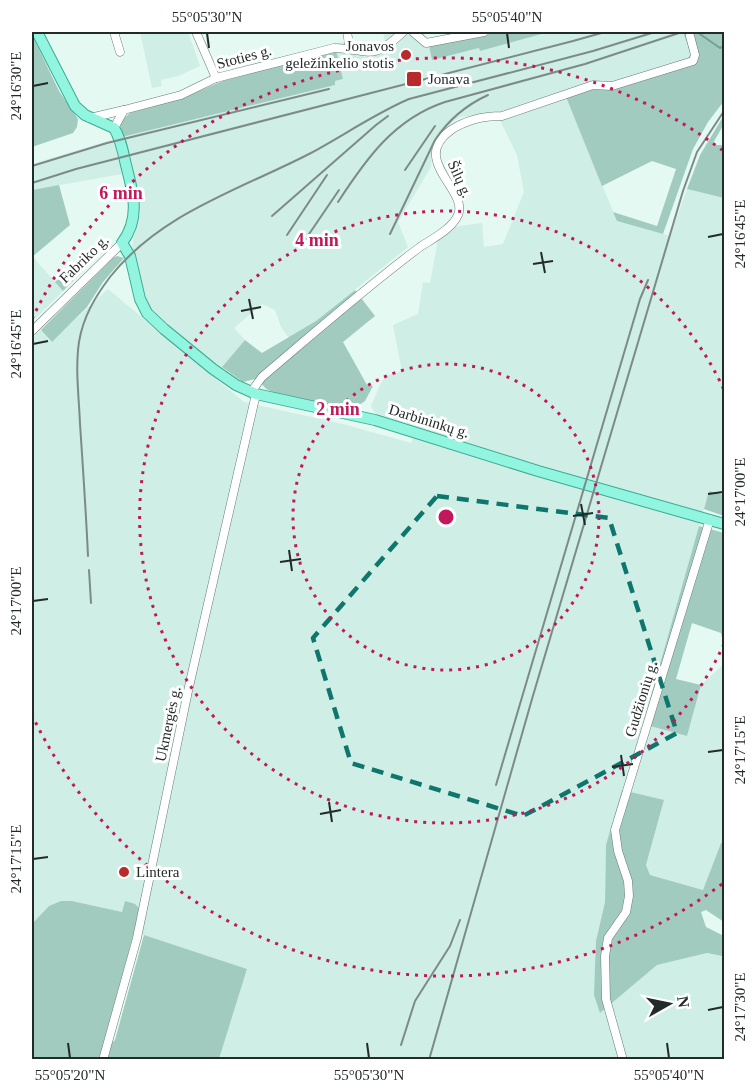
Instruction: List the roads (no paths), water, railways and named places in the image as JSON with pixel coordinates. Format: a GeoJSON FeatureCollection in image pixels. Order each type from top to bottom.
{"type":"FeatureCollection","features":[{"type":"Feature","properties":{"kind":"main road"},"geometry":{"type":"LineString","coordinates":[[37,32],[70,98],[80,112],[114,128]]}},
{"type":"Feature","properties":{"kind":"main road","name":"Fabriko g."},"geometry":{"type":"LineString","coordinates":[[114,128],[120,140],[134,203],[131,228],[122,243]]}},
{"type":"Feature","properties":{"kind":"main road","name":"Darbininkų g."},"geometry":{"type":"LineString","coordinates":[[122,243],[133,267],[140,299],[153,320],[222,376],[254,393],[375,420],[558,477],[724,524]]}},
{"type":"Feature","properties":{"kind":"street"},"geometry":{"type":"LineString","coordinates":[[114,32],[120,52]]}},
{"type":"Feature","properties":{"kind":"street"},"geometry":{"type":"LineString","coordinates":[[196,32],[216,78]]}},
{"type":"Feature","properties":{"kind":"street"},"geometry":{"type":"LineString","coordinates":[[347,32],[350,49]]}},
{"type":"Feature","properties":{"kind":"street","name":"Stoties g."},"geometry":{"type":"LineString","coordinates":[[90,118],[182,94],[216,78],[334,48],[362,52],[383,49],[402,32]]}},
{"type":"Feature","properties":{"kind":"street"},"geometry":{"type":"LineString","coordinates":[[414,32],[426,43],[484,32]]}},
{"type":"Feature","properties":{"kind":"street","name":"Šilų g."},"geometry":{"type":"LineString","coordinates":[[254,393],[262,377],[364,290],[448,227],[459,214],[459,202],[438,167],[436,155],[439,144],[448,132],[462,123],[489,116],[502,116],[593,85],[612,86],[693,61],[695,55],[690,36]]}},
{"type":"Feature","properties":{"kind":"street"},"geometry":{"type":"LineString","coordinates":[[114,128],[124,110]]}},
{"type":"Feature","properties":{"kind":"street","name":"Fabriko g."},"geometry":{"type":"LineString","coordinates":[[32,331],[122,243]]}},
{"type":"Feature","properties":{"kind":"street","name":"Ukmergės g."},"geometry":{"type":"LineString","coordinates":[[103,1059],[137,938],[254,393]]}},
{"type":"Feature","properties":{"kind":"street","name":"Gudžionių g."},"geometry":{"type":"LineString","coordinates":[[623,1059],[606,999],[605,956],[608,938],[626,912],[629,896],[615,830],[710,519]]}},
{"type":"Feature","properties":{"kind":"waterway"},"geometry":{"type":"LineString","coordinates":[[697,32],[720,48],[724,46]]}},
{"type":"Feature","properties":{"kind":"railway"},"geometry":{"type":"LineString","coordinates":[[32,183],[76,169],[605,32]]}},
{"type":"Feature","properties":{"kind":"railway"},"geometry":{"type":"LineString","coordinates":[[88,556],[77,362],[79,342],[83,324],[95,300],[110,277],[130,255],[177,219],[202,205],[309,154],[383,111],[409,99],[593,51],[655,32]]}},
{"type":"Feature","properties":{"kind":"railway"},"geometry":{"type":"LineString","coordinates":[[338,202],[359,171],[383,142],[396,130],[427,109],[445,102],[585,64],[679,33]]}},
{"type":"Feature","properties":{"kind":"railway"},"geometry":{"type":"LineString","coordinates":[[32,166],[107,143],[329,89]]}},
{"type":"Feature","properties":{"kind":"railway"},"geometry":{"type":"LineString","coordinates":[[390,234],[435,140],[458,113],[488,95]]}},
{"type":"Feature","properties":{"kind":"railway"},"geometry":{"type":"LineString","coordinates":[[429,1060],[532,699],[683,191],[697,152],[724,111]]}},
{"type":"Feature","properties":{"kind":"railway"},"geometry":{"type":"LineString","coordinates":[[272,216],[388,116]]}},
{"type":"Feature","properties":{"kind":"railway"},"geometry":{"type":"LineString","coordinates":[[405,170],[435,126]]}},
{"type":"Feature","properties":{"kind":"railway"},"geometry":{"type":"LineString","coordinates":[[287,235],[327,175]]}},
{"type":"Feature","properties":{"kind":"railway"},"geometry":{"type":"LineString","coordinates":[[305,240],[339,190]]}},
{"type":"Feature","properties":{"kind":"railway"},"geometry":{"type":"LineString","coordinates":[[496,785],[640,299],[648,280]]}},
{"type":"Feature","properties":{"kind":"railway"},"geometry":{"type":"LineString","coordinates":[[89,570],[91,603]]}},
{"type":"Feature","properties":{"kind":"railway"},"geometry":{"type":"LineString","coordinates":[[401,1045],[415,1001],[450,946],[460,920]]}},
{"type":"Feature","properties":{"kind":"place","name":"Jonavos geležinkelio stotis"},"geometry":{"type":"Point","coordinates":[406,55]}},
{"type":"Feature","properties":{"kind":"place","name":"Jonava"},"geometry":{"type":"Point","coordinates":[414,79]}},
{"type":"Feature","properties":{"kind":"place","name":"Lintera"},"geometry":{"type":"Point","coordinates":[124,872]}}]}
